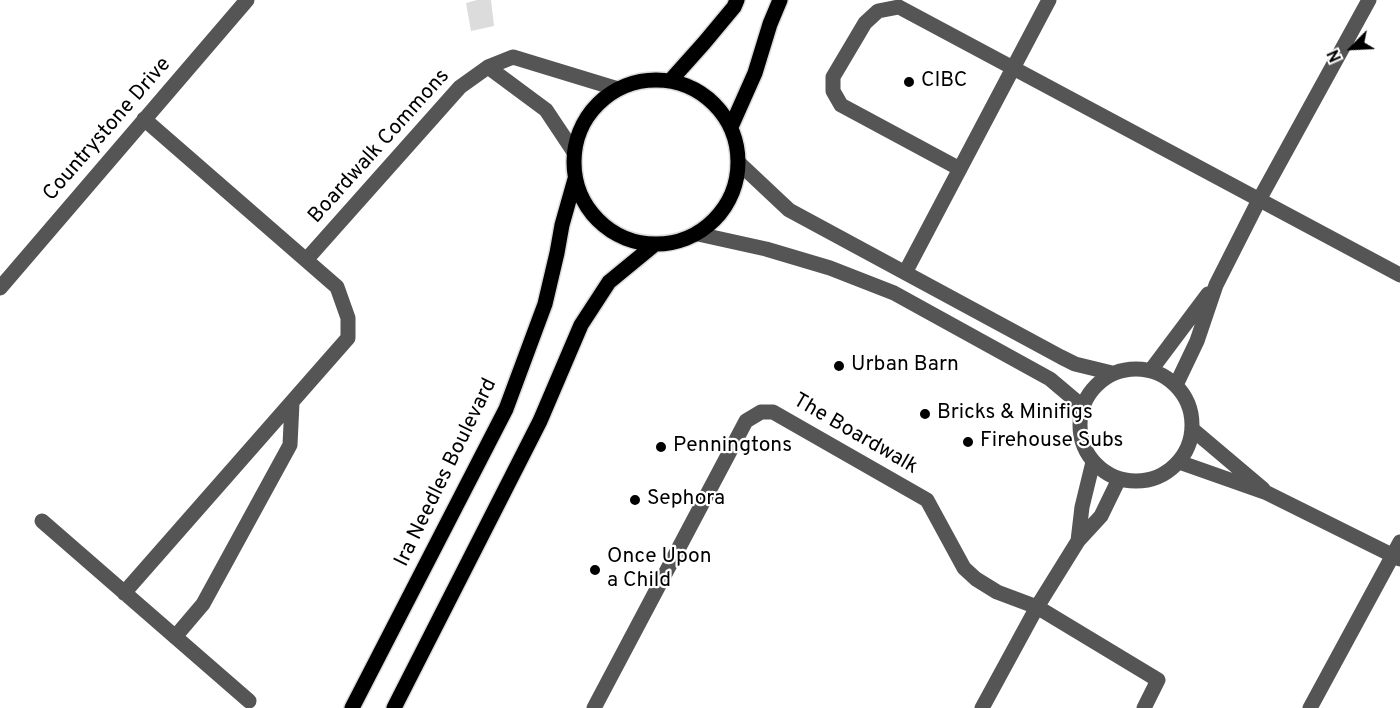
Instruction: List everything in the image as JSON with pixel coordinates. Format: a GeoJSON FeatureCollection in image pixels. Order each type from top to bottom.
{"type":"FeatureCollection","features":[{"type":"Feature","properties":{"kind":"main road"},"geometry":{"type":"LineString","coordinates":[[670,81],[734,7],[737,0]]}},
{"type":"Feature","properties":{"kind":"main road"},"geometry":{"type":"LineString","coordinates":[[731,127],[755,73],[780,0]]}},
{"type":"Feature","properties":{"kind":"main road"},"geometry":{"type":"LineString","coordinates":[[643,81],[670,81],[695,89],[716,105],[731,127],[737,145],[739,163],[736,184],[728,204],[715,220],[698,234],[677,243],[654,245],[627,240],[603,226],[585,205],[575,179],[574,152],[581,127],[586,119],[597,105],[618,89],[643,81]]}},
{"type":"Feature","properties":{"kind":"main road","name":"Ira Needles Boulevard"},"geometry":{"type":"LineString","coordinates":[[352,708],[506,409],[545,304],[562,225],[575,179]]}},
{"type":"Feature","properties":{"kind":"main road"},"geometry":{"type":"LineString","coordinates":[[394,708],[540,421],[581,325],[609,282],[654,245]]}},
{"type":"Feature","properties":{"kind":"street","name":"Countrystone Drive"},"geometry":{"type":"LineString","coordinates":[[0,288],[247,0]]}},
{"type":"Feature","properties":{"kind":"street"},"geometry":{"type":"LineString","coordinates":[[906,271],[1049,0]]}},
{"type":"Feature","properties":{"kind":"street"},"geometry":{"type":"LineString","coordinates":[[1176,385],[1197,341],[1216,285],[1259,200],[1369,0]]}},
{"type":"Feature","properties":{"kind":"street"},"geometry":{"type":"LineString","coordinates":[[960,169],[841,105],[833,91],[833,77],[865,23],[878,11],[899,8],[1400,275]]}},
{"type":"Feature","properties":{"kind":"street","name":"Boardwalk Commons"},"geometry":{"type":"LineString","coordinates":[[306,260],[460,87],[488,67],[513,57],[618,89]]}},
{"type":"Feature","properties":{"kind":"street"},"geometry":{"type":"LineString","coordinates":[[488,67],[546,110],[574,152]]}},
{"type":"Feature","properties":{"kind":"street"},"geometry":{"type":"LineString","coordinates":[[124,593],[348,338],[348,318],[338,287],[144,119]]}},
{"type":"Feature","properties":{"kind":"street"},"geometry":{"type":"LineString","coordinates":[[739,163],[789,210],[906,271],[1061,357],[1076,364],[1112,373]]}},
{"type":"Feature","properties":{"kind":"street"},"geometry":{"type":"LineString","coordinates":[[698,234],[766,249],[830,268],[894,293],[1050,379],[1082,406]]}},
{"type":"Feature","properties":{"kind":"street"},"geometry":{"type":"LineString","coordinates":[[1150,370],[1216,285]]}},
{"type":"Feature","properties":{"kind":"street"},"geometry":{"type":"LineString","coordinates":[[1131,369],[1150,370],[1176,385],[1185,398],[1191,413],[1192,429],[1185,452],[1179,462],[1158,477],[1132,481],[1109,475],[1093,462],[1083,445],[1079,426],[1082,406],[1089,393],[1099,382],[1112,373],[1131,369]]}},
{"type":"Feature","properties":{"kind":"street"},"geometry":{"type":"LineString","coordinates":[[175,637],[203,604],[290,445],[292,403]]}},
{"type":"Feature","properties":{"kind":"street","name":"The Boardwalk"},"geometry":{"type":"LineString","coordinates":[[594,708],[746,422],[761,412],[773,412],[927,500],[964,568],[970,574],[997,592],[1037,607],[1158,680],[1144,708]]}},
{"type":"Feature","properties":{"kind":"street"},"geometry":{"type":"LineString","coordinates":[[1192,429],[1267,493]]}},
{"type":"Feature","properties":{"kind":"street"},"geometry":{"type":"LineString","coordinates":[[1078,541],[1082,507],[1093,462]]}},
{"type":"Feature","properties":{"kind":"street"},"geometry":{"type":"LineString","coordinates":[[1179,462],[1267,493],[1398,552],[1310,708]]}},
{"type":"Feature","properties":{"kind":"street"},"geometry":{"type":"LineString","coordinates":[[982,708],[1037,607],[1078,541],[1101,516],[1119,479]]}},
{"type":"Feature","properties":{"kind":"street"},"geometry":{"type":"LineString","coordinates":[[42,521],[249,701]]}},
{"type":"Feature","properties":{"kind":"shaded area"},"geometry":{"type":"Polygon","coordinates":[[[491,0],[494,26],[471,31],[466,3],[491,0]]]}},
{"type":"Feature","properties":{"kind":"place","name":"CIBC"},"geometry":{"type":"Point","coordinates":[909,82]}},
{"type":"Feature","properties":{"kind":"place","name":"Urban Barn"},"geometry":{"type":"Point","coordinates":[839,366]}},
{"type":"Feature","properties":{"kind":"place","name":"Bricks & Minifigs"},"geometry":{"type":"Point","coordinates":[925,414]}},
{"type":"Feature","properties":{"kind":"place","name":"Firehouse Subs"},"geometry":{"type":"Point","coordinates":[968,442]}},
{"type":"Feature","properties":{"kind":"place","name":"Penningtons"},"geometry":{"type":"Point","coordinates":[661,447]}},
{"type":"Feature","properties":{"kind":"place","name":"Sephora"},"geometry":{"type":"Point","coordinates":[635,500]}},
{"type":"Feature","properties":{"kind":"place","name":"Once Upon a Child"},"geometry":{"type":"Point","coordinates":[595,570]}}]}
